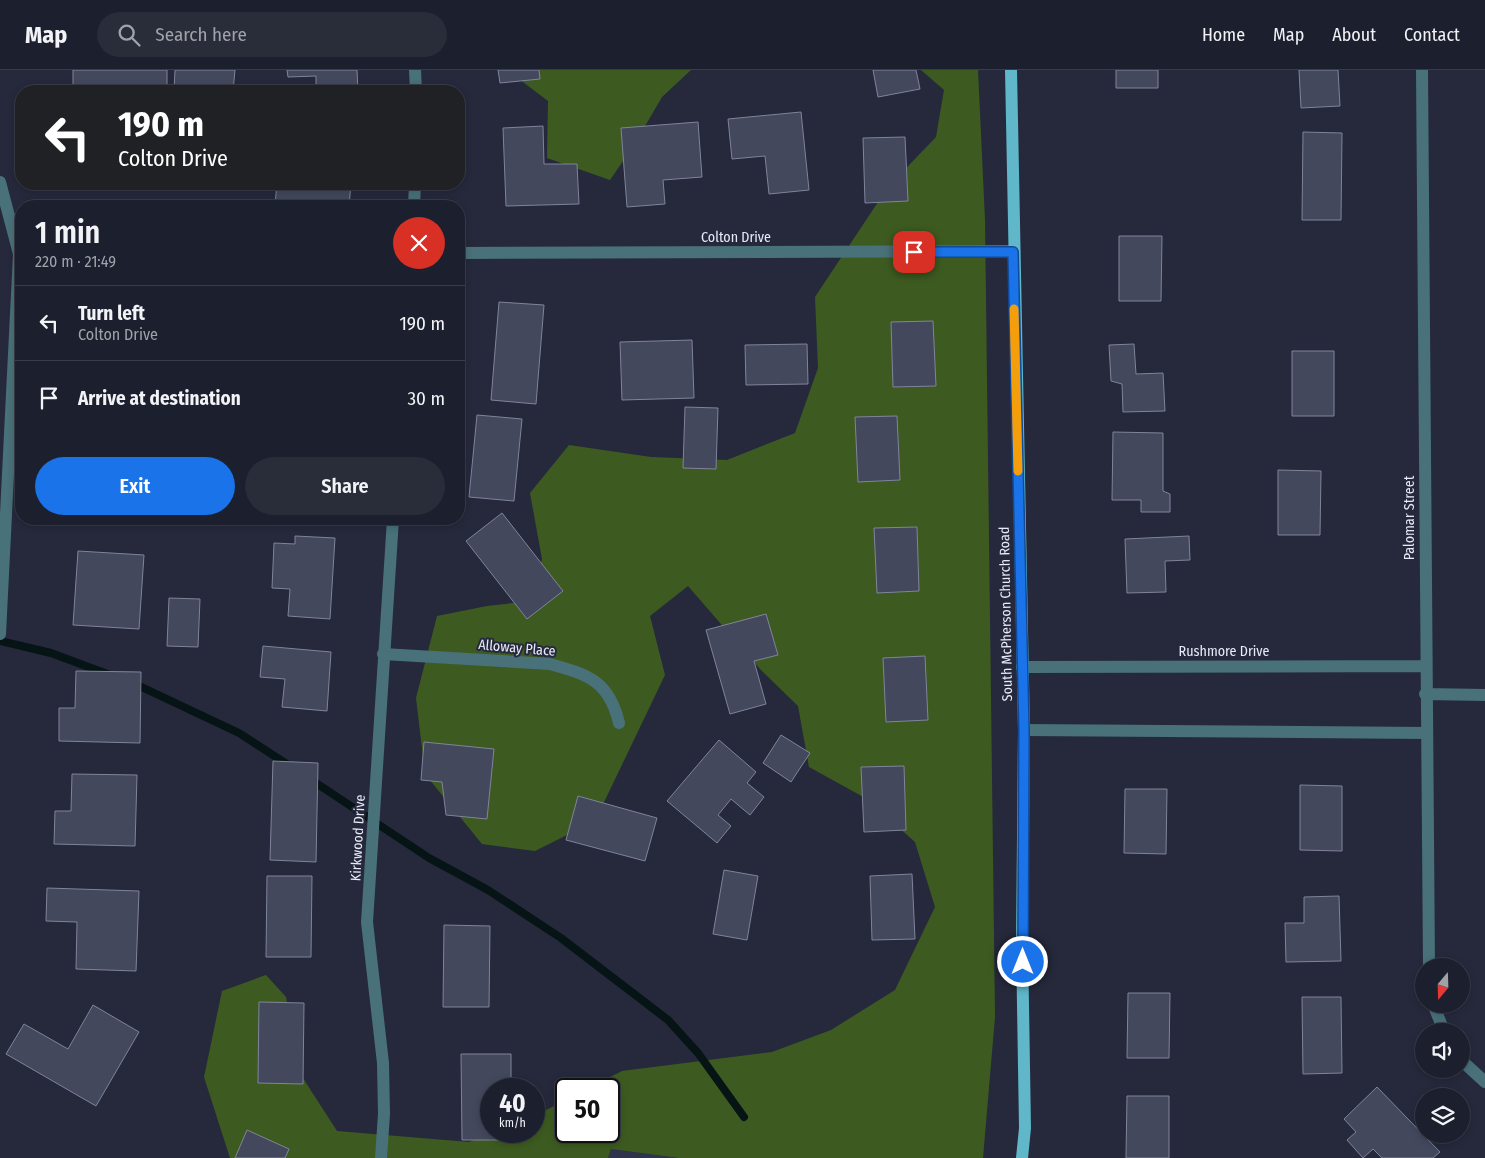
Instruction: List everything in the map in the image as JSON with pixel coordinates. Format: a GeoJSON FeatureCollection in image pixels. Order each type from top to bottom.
{"type":"FeatureCollection","features":[{"type":"Feature","properties":{"kind":"main road","name":"South McPherson Church Road"},"geometry":{"type":"LineString","coordinates":[[1011,70],[1013,252],[1024,730],[1022,944],[1025,1128],[1022,1158]]}},
{"type":"Feature","properties":{"kind":"street"},"geometry":{"type":"LineString","coordinates":[[415,70],[416,85]]}},
{"type":"Feature","properties":{"kind":"street","name":"Palomar Street"},"geometry":{"type":"LineString","coordinates":[[1422,70],[1425,694],[1429,958]]}},
{"type":"Feature","properties":{"kind":"street"},"geometry":{"type":"LineString","coordinates":[[0,182],[15,239]]}},
{"type":"Feature","properties":{"kind":"street","name":"Colton Drive"},"geometry":{"type":"LineString","coordinates":[[465,253],[1013,252]]}},
{"type":"Feature","properties":{"kind":"street"},"geometry":{"type":"LineString","coordinates":[[0,634],[15,334]]}},
{"type":"Feature","properties":{"kind":"street","name":"Kirkwood Drive"},"geometry":{"type":"LineString","coordinates":[[381,1158],[384,1114],[383,1063],[367,922],[393,525]]}},
{"type":"Feature","properties":{"kind":"street","name":"Alloway Place"},"geometry":{"type":"LineString","coordinates":[[383,654],[550,664],[574,671],[594,681],[609,693],[615,706],[619,723]]}},
{"type":"Feature","properties":{"kind":"street","name":"Rushmore Drive"},"geometry":{"type":"LineString","coordinates":[[1022,667],[1425,666]]}},
{"type":"Feature","properties":{"kind":"street"},"geometry":{"type":"LineString","coordinates":[[1425,694],[1485,695]]}},
{"type":"Feature","properties":{"kind":"street"},"geometry":{"type":"LineString","coordinates":[[1024,730],[1426,733]]}},
{"type":"Feature","properties":{"kind":"street"},"geometry":{"type":"LineString","coordinates":[[1470,1068],[1485,1082]]}},
{"type":"Feature","properties":{"kind":"shaded area"},"geometry":{"type":"Polygon","coordinates":[[[611,1149],[679,1158],[608,1158],[611,1149]]]}},
{"type":"Feature","properties":{"kind":"green space"},"geometry":{"type":"Polygon","coordinates":[[[507,70],[691,70],[662,97],[634,145],[610,180],[547,158],[548,101],[507,70]]]}},
{"type":"Feature","properties":{"kind":"green space"},"geometry":{"type":"Polygon","coordinates":[[[921,70],[978,70],[985,220],[995,1017],[983,1158],[679,1158],[611,1149],[608,1158],[230,1158],[204,1077],[222,991],[266,975],[286,997],[299,1072],[337,1131],[469,1142],[480,1138],[480,1143],[545,1143],[545,1110],[555,1106],[555,1143],[620,1143],[620,1078],[608,1078],[622,1071],[772,1052],[831,1030],[895,990],[935,907],[915,842],[867,799],[809,767],[798,706],[760,669],[688,586],[650,616],[665,675],[595,821],[535,851],[482,844],[425,774],[416,698],[437,616],[487,606],[531,601],[542,559],[530,493],[569,445],[651,457],[727,460],[795,433],[818,368],[815,297],[888,187],[936,137],[944,90],[921,70]]]}},
{"type":"Feature","properties":{"kind":"building"},"geometry":{"type":"Polygon","coordinates":[[[73,70],[167,70],[167,85],[73,85],[73,70]]]}},
{"type":"Feature","properties":{"kind":"building"},"geometry":{"type":"Polygon","coordinates":[[[175,70],[235,70],[234,85],[174,85],[175,70]]]}},
{"type":"Feature","properties":{"kind":"building"},"geometry":{"type":"Polygon","coordinates":[[[287,70],[357,70],[358,85],[316,85],[316,76],[288,77],[287,70]]]}},
{"type":"Feature","properties":{"kind":"building"},"geometry":{"type":"Polygon","coordinates":[[[498,70],[539,70],[540,79],[500,83],[498,70]]]}},
{"type":"Feature","properties":{"kind":"building"},"geometry":{"type":"Polygon","coordinates":[[[873,70],[916,70],[920,89],[878,97],[873,70]]]}},
{"type":"Feature","properties":{"kind":"building"},"geometry":{"type":"Polygon","coordinates":[[[1116,70],[1158,70],[1158,88],[1116,88],[1116,70]]]}},
{"type":"Feature","properties":{"kind":"building"},"geometry":{"type":"Polygon","coordinates":[[[1299,70],[1338,70],[1340,106],[1301,108],[1299,70]]]}},
{"type":"Feature","properties":{"kind":"building"},"geometry":{"type":"Polygon","coordinates":[[[801,112],[809,190],[769,194],[765,156],[732,159],[728,119],[801,112]]]}},
{"type":"Feature","properties":{"kind":"building"},"geometry":{"type":"Polygon","coordinates":[[[698,122],[702,177],[663,180],[665,204],[627,207],[621,128],[698,122]]]}},
{"type":"Feature","properties":{"kind":"building"},"geometry":{"type":"Polygon","coordinates":[[[543,126],[544,164],[577,164],[579,204],[506,206],[503,128],[543,126]]]}},
{"type":"Feature","properties":{"kind":"building"},"geometry":{"type":"Polygon","coordinates":[[[1303,132],[1342,133],[1341,220],[1302,220],[1303,132]]]}},
{"type":"Feature","properties":{"kind":"building"},"geometry":{"type":"Polygon","coordinates":[[[905,137],[908,201],[865,203],[863,138],[905,137]]]}},
{"type":"Feature","properties":{"kind":"building"},"geometry":{"type":"Polygon","coordinates":[[[276,190],[350,190],[350,200],[275,200],[276,190]]]}},
{"type":"Feature","properties":{"kind":"building"},"geometry":{"type":"Polygon","coordinates":[[[1119,236],[1162,236],[1161,301],[1119,301],[1119,236]]]}},
{"type":"Feature","properties":{"kind":"building"},"geometry":{"type":"Polygon","coordinates":[[[499,302],[544,305],[536,404],[491,400],[499,302]]]}},
{"type":"Feature","properties":{"kind":"building"},"geometry":{"type":"Polygon","coordinates":[[[933,321],[936,386],[893,387],[891,322],[933,321]]]}},
{"type":"Feature","properties":{"kind":"building"},"geometry":{"type":"Polygon","coordinates":[[[692,340],[694,398],[622,400],[620,342],[692,340]]]}},
{"type":"Feature","properties":{"kind":"building"},"geometry":{"type":"Polygon","coordinates":[[[807,344],[808,384],[746,385],[745,345],[807,344]]]}},
{"type":"Feature","properties":{"kind":"building"},"geometry":{"type":"Polygon","coordinates":[[[1134,344],[1136,374],[1163,373],[1165,411],[1123,412],[1122,384],[1111,381],[1109,345],[1134,344]]]}},
{"type":"Feature","properties":{"kind":"building"},"geometry":{"type":"Polygon","coordinates":[[[1292,351],[1334,351],[1334,416],[1292,416],[1292,351]]]}},
{"type":"Feature","properties":{"kind":"building"},"geometry":{"type":"Polygon","coordinates":[[[685,407],[718,408],[716,469],[683,468],[685,407]]]}},
{"type":"Feature","properties":{"kind":"building"},"geometry":{"type":"Polygon","coordinates":[[[477,415],[522,419],[514,501],[469,497],[477,415]]]}},
{"type":"Feature","properties":{"kind":"building"},"geometry":{"type":"Polygon","coordinates":[[[897,416],[900,480],[858,482],[855,417],[897,416]]]}},
{"type":"Feature","properties":{"kind":"building"},"geometry":{"type":"Polygon","coordinates":[[[1113,432],[1163,433],[1163,491],[1170,494],[1170,512],[1141,512],[1141,500],[1112,500],[1113,432]]]}},
{"type":"Feature","properties":{"kind":"building"},"geometry":{"type":"Polygon","coordinates":[[[1278,470],[1321,471],[1320,535],[1278,535],[1278,470]]]}},
{"type":"Feature","properties":{"kind":"building"},"geometry":{"type":"Polygon","coordinates":[[[502,513],[563,591],[527,619],[466,541],[502,513]]]}},
{"type":"Feature","properties":{"kind":"building"},"geometry":{"type":"Polygon","coordinates":[[[917,527],[919,591],[877,593],[874,528],[917,527]]]}},
{"type":"Feature","properties":{"kind":"building"},"geometry":{"type":"Polygon","coordinates":[[[295,536],[335,538],[330,619],[288,616],[290,589],[272,588],[274,543],[295,544],[295,536]]]}},
{"type":"Feature","properties":{"kind":"building"},"geometry":{"type":"Polygon","coordinates":[[[1189,536],[1190,560],[1165,561],[1166,592],[1127,593],[1125,539],[1189,536]]]}},
{"type":"Feature","properties":{"kind":"building"},"geometry":{"type":"Polygon","coordinates":[[[78,551],[144,555],[139,629],[73,625],[78,551]]]}},
{"type":"Feature","properties":{"kind":"building"},"geometry":{"type":"Polygon","coordinates":[[[169,598],[200,599],[198,647],[167,646],[169,598]]]}},
{"type":"Feature","properties":{"kind":"building"},"geometry":{"type":"Polygon","coordinates":[[[766,614],[778,655],[754,661],[766,704],[730,714],[706,630],[766,614]]]}},
{"type":"Feature","properties":{"kind":"building"},"geometry":{"type":"Polygon","coordinates":[[[263,646],[331,652],[327,711],[282,707],[285,679],[260,677],[263,646]]]}},
{"type":"Feature","properties":{"kind":"building"},"geometry":{"type":"Polygon","coordinates":[[[925,656],[928,720],[886,722],[883,658],[925,656]]]}},
{"type":"Feature","properties":{"kind":"building"},"geometry":{"type":"Polygon","coordinates":[[[76,671],[141,672],[140,743],[59,741],[59,708],[75,708],[76,671]]]}},
{"type":"Feature","properties":{"kind":"building"},"geometry":{"type":"Polygon","coordinates":[[[781,735],[810,753],[791,782],[763,763],[781,735]]]}},
{"type":"Feature","properties":{"kind":"building"},"geometry":{"type":"Polygon","coordinates":[[[719,740],[756,772],[747,783],[764,797],[750,815],[731,799],[718,815],[731,826],[717,843],[667,801],[719,740]]]}},
{"type":"Feature","properties":{"kind":"building"},"geometry":{"type":"Polygon","coordinates":[[[424,742],[494,749],[487,819],[446,815],[442,782],[421,780],[424,742]]]}},
{"type":"Feature","properties":{"kind":"building"},"geometry":{"type":"Polygon","coordinates":[[[273,761],[318,763],[316,862],[270,860],[273,761]]]}},
{"type":"Feature","properties":{"kind":"building"},"geometry":{"type":"Polygon","coordinates":[[[904,766],[906,830],[864,832],[861,767],[904,766]]]}},
{"type":"Feature","properties":{"kind":"building"},"geometry":{"type":"Polygon","coordinates":[[[72,774],[137,775],[135,846],[54,844],[55,811],[71,811],[72,774]]]}},
{"type":"Feature","properties":{"kind":"building"},"geometry":{"type":"Polygon","coordinates":[[[1300,785],[1342,786],[1342,851],[1300,850],[1300,785]]]}},
{"type":"Feature","properties":{"kind":"building"},"geometry":{"type":"Polygon","coordinates":[[[1125,789],[1167,789],[1166,854],[1124,853],[1125,789]]]}},
{"type":"Feature","properties":{"kind":"building"},"geometry":{"type":"Polygon","coordinates":[[[578,796],[657,818],[645,861],[566,840],[578,796]]]}},
{"type":"Feature","properties":{"kind":"building"},"geometry":{"type":"Polygon","coordinates":[[[724,870],[758,876],[747,940],[713,934],[724,870]]]}},
{"type":"Feature","properties":{"kind":"building"},"geometry":{"type":"Polygon","coordinates":[[[912,874],[915,939],[872,940],[870,876],[912,874]]]}},
{"type":"Feature","properties":{"kind":"building"},"geometry":{"type":"Polygon","coordinates":[[[267,876],[312,876],[311,957],[266,957],[267,876]]]}},
{"type":"Feature","properties":{"kind":"building"},"geometry":{"type":"Polygon","coordinates":[[[47,888],[139,891],[136,971],[76,969],[77,922],[46,921],[47,888]]]}},
{"type":"Feature","properties":{"kind":"building"},"geometry":{"type":"Polygon","coordinates":[[[1339,896],[1341,961],[1286,962],[1285,923],[1304,923],[1304,897],[1339,896]]]}},
{"type":"Feature","properties":{"kind":"building"},"geometry":{"type":"Polygon","coordinates":[[[444,925],[490,926],[489,1007],[443,1007],[444,925]]]}},
{"type":"Feature","properties":{"kind":"building"},"geometry":{"type":"Polygon","coordinates":[[[1128,993],[1170,993],[1169,1058],[1127,1058],[1128,993]]]}},
{"type":"Feature","properties":{"kind":"building"},"geometry":{"type":"Polygon","coordinates":[[[1302,997],[1341,997],[1342,1073],[1303,1074],[1302,997]]]}},
{"type":"Feature","properties":{"kind":"building"},"geometry":{"type":"Polygon","coordinates":[[[259,1002],[304,1003],[303,1084],[258,1083],[259,1002]]]}},
{"type":"Feature","properties":{"kind":"building"},"geometry":{"type":"Polygon","coordinates":[[[93,1005],[139,1032],[96,1106],[6,1054],[24,1024],[68,1049],[93,1005]]]}},
{"type":"Feature","properties":{"kind":"building"},"geometry":{"type":"Polygon","coordinates":[[[461,1054],[511,1054],[511,1078],[480,1078],[480,1140],[462,1140],[461,1054]]]}},
{"type":"Feature","properties":{"kind":"building"},"geometry":{"type":"Polygon","coordinates":[[[1377,1087],[1415,1126],[1415,1143],[1431,1143],[1440,1152],[1433,1158],[1382,1158],[1373,1149],[1363,1158],[1347,1140],[1356,1132],[1344,1119],[1377,1087]]]}},
{"type":"Feature","properties":{"kind":"building"},"geometry":{"type":"Polygon","coordinates":[[[1127,1096],[1169,1096],[1169,1158],[1126,1158],[1127,1096]]]}},
{"type":"Feature","properties":{"kind":"building"},"geometry":{"type":"Polygon","coordinates":[[[247,1130],[289,1149],[285,1158],[235,1158],[247,1130]]]}},
{"type":"Feature","properties":{"kind":"waterway"},"geometry":{"type":"LineString","coordinates":[[0,641],[51,653],[110,675]]}},
{"type":"Feature","properties":{"kind":"waterway"},"geometry":{"type":"LineString","coordinates":[[133,683],[239,733],[290,766]]}},
{"type":"Feature","properties":{"kind":"waterway"},"geometry":{"type":"LineString","coordinates":[[310,779],[429,858],[488,890],[561,938],[668,1020],[698,1053],[744,1117]]}},
{"type":"Feature","properties":{"kind":"slow traffic"},"geometry":{"type":"LineString","coordinates":[[1014,309],[1018,471]]}},
{"type":"Feature","properties":{"kind":"route"},"geometry":{"type":"LineString","coordinates":[[914,252],[1013,252],[1024,730],[1023,962]]}}]}
